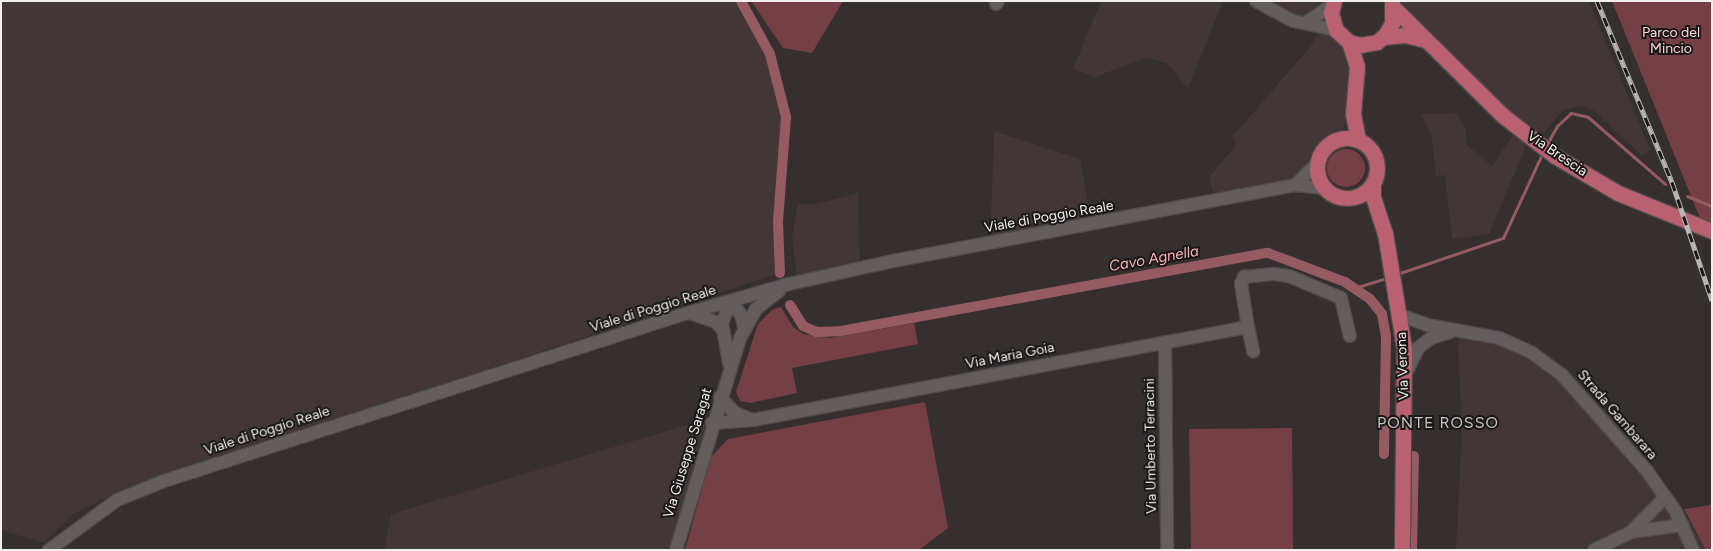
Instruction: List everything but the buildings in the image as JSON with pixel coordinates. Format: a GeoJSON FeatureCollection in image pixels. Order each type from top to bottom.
{"type":"FeatureCollection","features":[{"type":"Feature","properties":{"kind":"main road"},"geometry":{"type":"LineString","coordinates":[[1333,2],[1331,13],[1336,30],[1349,42],[1357,66],[1353,114],[1358,140],[1375,156],[1378,167],[1373,183],[1364,192],[1351,198]]}},
{"type":"Feature","properties":{"kind":"main road"},"geometry":{"type":"LineString","coordinates":[[1357,66],[1392,23],[1392,5]]}},
{"type":"Feature","properties":{"kind":"main road","name":"Via Brescia"},"geometry":{"type":"LineString","coordinates":[[1392,5],[1502,115],[1533,140],[1618,193],[1712,231]]}},
{"type":"Feature","properties":{"kind":"main road"},"geometry":{"type":"LineString","coordinates":[[1349,42],[1405,35],[1426,41]]}},
{"type":"Feature","properties":{"kind":"main road"},"geometry":{"type":"LineString","coordinates":[[1353,114],[1340,138],[1327,146],[1318,163],[1318,175],[1326,188],[1332,193],[1351,198],[1379,214]]}},
{"type":"Feature","properties":{"kind":"main road"},"geometry":{"type":"LineString","coordinates":[[1340,138],[1358,140]]}},
{"type":"Feature","properties":{"kind":"main road","name":"Via Verona"},"geometry":{"type":"LineString","coordinates":[[1373,183],[1401,319],[1405,376],[1402,550]]}},
{"type":"Feature","properties":{"kind":"street"},"geometry":{"type":"LineString","coordinates":[[1256,1],[1293,21],[1336,30]]}},
{"type":"Feature","properties":{"kind":"street"},"geometry":{"type":"LineString","coordinates":[[1306,23],[1333,2]]}},
{"type":"Feature","properties":{"kind":"street"},"geometry":{"type":"LineString","coordinates":[[1295,185],[1318,163]]}},
{"type":"Feature","properties":{"kind":"street","name":"Viale di Poggio Reale"},"geometry":{"type":"LineString","coordinates":[[49,550],[108,506],[149,486],[690,313],[789,284],[893,261],[1295,185],[1326,188]]}},
{"type":"Feature","properties":{"kind":"street"},"geometry":{"type":"LineString","coordinates":[[1253,350],[1241,284],[1244,277],[1274,274],[1289,276],[1341,298],[1350,336]]}},
{"type":"Feature","properties":{"kind":"street","name":"Via Giuseppe Saragat"},"geometry":{"type":"LineString","coordinates":[[676,550],[712,423],[744,327],[763,302],[789,284]]}},
{"type":"Feature","properties":{"kind":"street"},"geometry":{"type":"LineString","coordinates":[[731,301],[742,317],[744,327]]}},
{"type":"Feature","properties":{"kind":"street","name":"Via Giuseppe Saragat"},"geometry":{"type":"LineString","coordinates":[[730,365],[722,329],[725,310],[731,301]]}},
{"type":"Feature","properties":{"kind":"street"},"geometry":{"type":"LineString","coordinates":[[690,313],[710,319],[722,329]]}},
{"type":"Feature","properties":{"kind":"street","name":"Strada Gambarara"},"geometry":{"type":"LineString","coordinates":[[1401,319],[1451,332],[1499,338],[1532,353],[1562,375],[1622,440],[1665,497],[1683,526],[1693,550]]}},
{"type":"Feature","properties":{"kind":"street","name":"Via Maria Goia"},"geometry":{"type":"LineString","coordinates":[[712,423],[753,420],[1248,326]]}},
{"type":"Feature","properties":{"kind":"street"},"geometry":{"type":"LineString","coordinates":[[1405,376],[1418,348],[1431,338],[1451,332]]}},
{"type":"Feature","properties":{"kind":"street","name":"Via Umberto Terracini"},"geometry":{"type":"LineString","coordinates":[[1165,342],[1167,550]]}},
{"type":"Feature","properties":{"kind":"street"},"geometry":{"type":"LineString","coordinates":[[720,398],[735,413],[753,420]]}},
{"type":"Feature","properties":{"kind":"street"},"geometry":{"type":"LineString","coordinates":[[1594,550],[1630,532],[1665,497]]}},
{"type":"Feature","properties":{"kind":"street"},"geometry":{"type":"LineString","coordinates":[[1630,532],[1683,526]]}},
{"type":"Feature","properties":{"kind":"shaded area"},"geometry":{"type":"Polygon","coordinates":[[[1,1],[741,1],[770,54],[786,117],[778,222],[780,273],[124,489],[73,514],[44,543],[1,530],[1,1]]]}},
{"type":"Feature","properties":{"kind":"shaded area"},"geometry":{"type":"Polygon","coordinates":[[[1101,1],[1223,1],[1188,89],[1167,63],[1145,58],[1095,77],[1073,69],[1101,1]]]}},
{"type":"Feature","properties":{"kind":"shaded area"},"geometry":{"type":"Polygon","coordinates":[[[1261,1],[1331,1],[1306,20],[1261,1]]]}},
{"type":"Feature","properties":{"kind":"shaded area"},"geometry":{"type":"Polygon","coordinates":[[[1393,1],[1589,1],[1650,149],[1642,156],[1593,110],[1578,106],[1562,111],[1540,138],[1505,113],[1393,1]]]}},
{"type":"Feature","properties":{"kind":"shaded area"},"geometry":{"type":"Polygon","coordinates":[[[1320,30],[1334,34],[1351,56],[1349,113],[1342,130],[1325,142],[1315,162],[1293,183],[1215,199],[1209,177],[1236,145],[1233,136],[1311,46],[1320,30]]]}},
{"type":"Feature","properties":{"kind":"shaded area"},"geometry":{"type":"Polygon","coordinates":[[[1456,113],[1465,126],[1467,145],[1492,166],[1513,135],[1527,144],[1489,234],[1452,239],[1445,175],[1436,176],[1431,134],[1421,114],[1456,113]]]}},
{"type":"Feature","properties":{"kind":"shaded area"},"geometry":{"type":"Polygon","coordinates":[[[994,131],[1080,159],[1093,230],[990,248],[994,131]]]}},
{"type":"Feature","properties":{"kind":"shaded area"},"geometry":{"type":"Polygon","coordinates":[[[858,193],[860,273],[798,287],[792,236],[798,204],[817,204],[858,193]]]}},
{"type":"Feature","properties":{"kind":"shaded area"},"geometry":{"type":"Polygon","coordinates":[[[1457,326],[1535,350],[1569,374],[1631,437],[1677,501],[1706,550],[1456,550],[1462,431],[1457,326]]]}},
{"type":"Feature","properties":{"kind":"shaded area"},"geometry":{"type":"Polygon","coordinates":[[[707,419],[672,550],[384,550],[391,514],[707,419]]]}},
{"type":"Feature","properties":{"kind":"green space"},"geometry":{"type":"Polygon","coordinates":[[[751,1],[843,1],[812,53],[783,48],[751,1]]]}},
{"type":"Feature","properties":{"kind":"green space","name":"Parco del Mincio"},"geometry":{"type":"Polygon","coordinates":[[[1612,1],[1712,1],[1712,232],[1704,228],[1612,1]]]}},
{"type":"Feature","properties":{"kind":"green space"},"geometry":{"type":"Polygon","coordinates":[[[1346,149],[1359,155],[1365,168],[1359,181],[1346,187],[1333,181],[1327,168],[1333,155],[1346,149]]]}},
{"type":"Feature","properties":{"kind":"green space"},"geometry":{"type":"Polygon","coordinates":[[[781,307],[793,327],[803,334],[831,338],[914,323],[918,344],[792,368],[797,393],[750,403],[740,401],[736,392],[758,324],[772,310],[781,307]]]}},
{"type":"Feature","properties":{"kind":"green space"},"geometry":{"type":"Polygon","coordinates":[[[925,402],[948,528],[919,550],[685,550],[711,457],[728,439],[925,402]]]}},
{"type":"Feature","properties":{"kind":"green space"},"geometry":{"type":"Polygon","coordinates":[[[1292,428],[1293,550],[1191,550],[1189,429],[1292,428]]]}},
{"type":"Feature","properties":{"kind":"green space"},"geometry":{"type":"Polygon","coordinates":[[[1712,505],[1712,550],[1706,550],[1684,509],[1712,505]]]}},
{"type":"Feature","properties":{"kind":"waterway","name":"Cavo Agnella"},"geometry":{"type":"LineString","coordinates":[[741,1],[770,54],[786,117],[778,222],[780,273]]}},
{"type":"Feature","properties":{"kind":"waterway"},"geometry":{"type":"LineString","coordinates":[[1547,144],[1557,126],[1571,113],[1588,117],[1665,184]]}},
{"type":"Feature","properties":{"kind":"waterway"},"geometry":{"type":"LineString","coordinates":[[1397,274],[1503,238],[1543,152]]}},
{"type":"Feature","properties":{"kind":"waterway"},"geometry":{"type":"LineString","coordinates":[[1687,196],[1712,206]]}},
{"type":"Feature","properties":{"kind":"waterway","name":"Cavo Agnella"},"geometry":{"type":"LineString","coordinates":[[790,305],[803,326],[817,332],[841,331],[1268,253],[1345,282],[1370,299],[1382,314],[1386,336],[1384,454]]}},
{"type":"Feature","properties":{"kind":"waterway"},"geometry":{"type":"LineString","coordinates":[[1354,288],[1389,277]]}},
{"type":"Feature","properties":{"kind":"waterway","name":"Cavo Agnella"},"geometry":{"type":"LineString","coordinates":[[1412,550],[1414,456]]}},
{"type":"Feature","properties":{"kind":"railway"},"geometry":{"type":"LineString","coordinates":[[1597,1],[1672,182],[1712,300]]}},
{"type":"Feature","properties":{"kind":"district","name":"PONTE ROSSO"},"geometry":{"type":"Point","coordinates":[1438,423]}}]}
